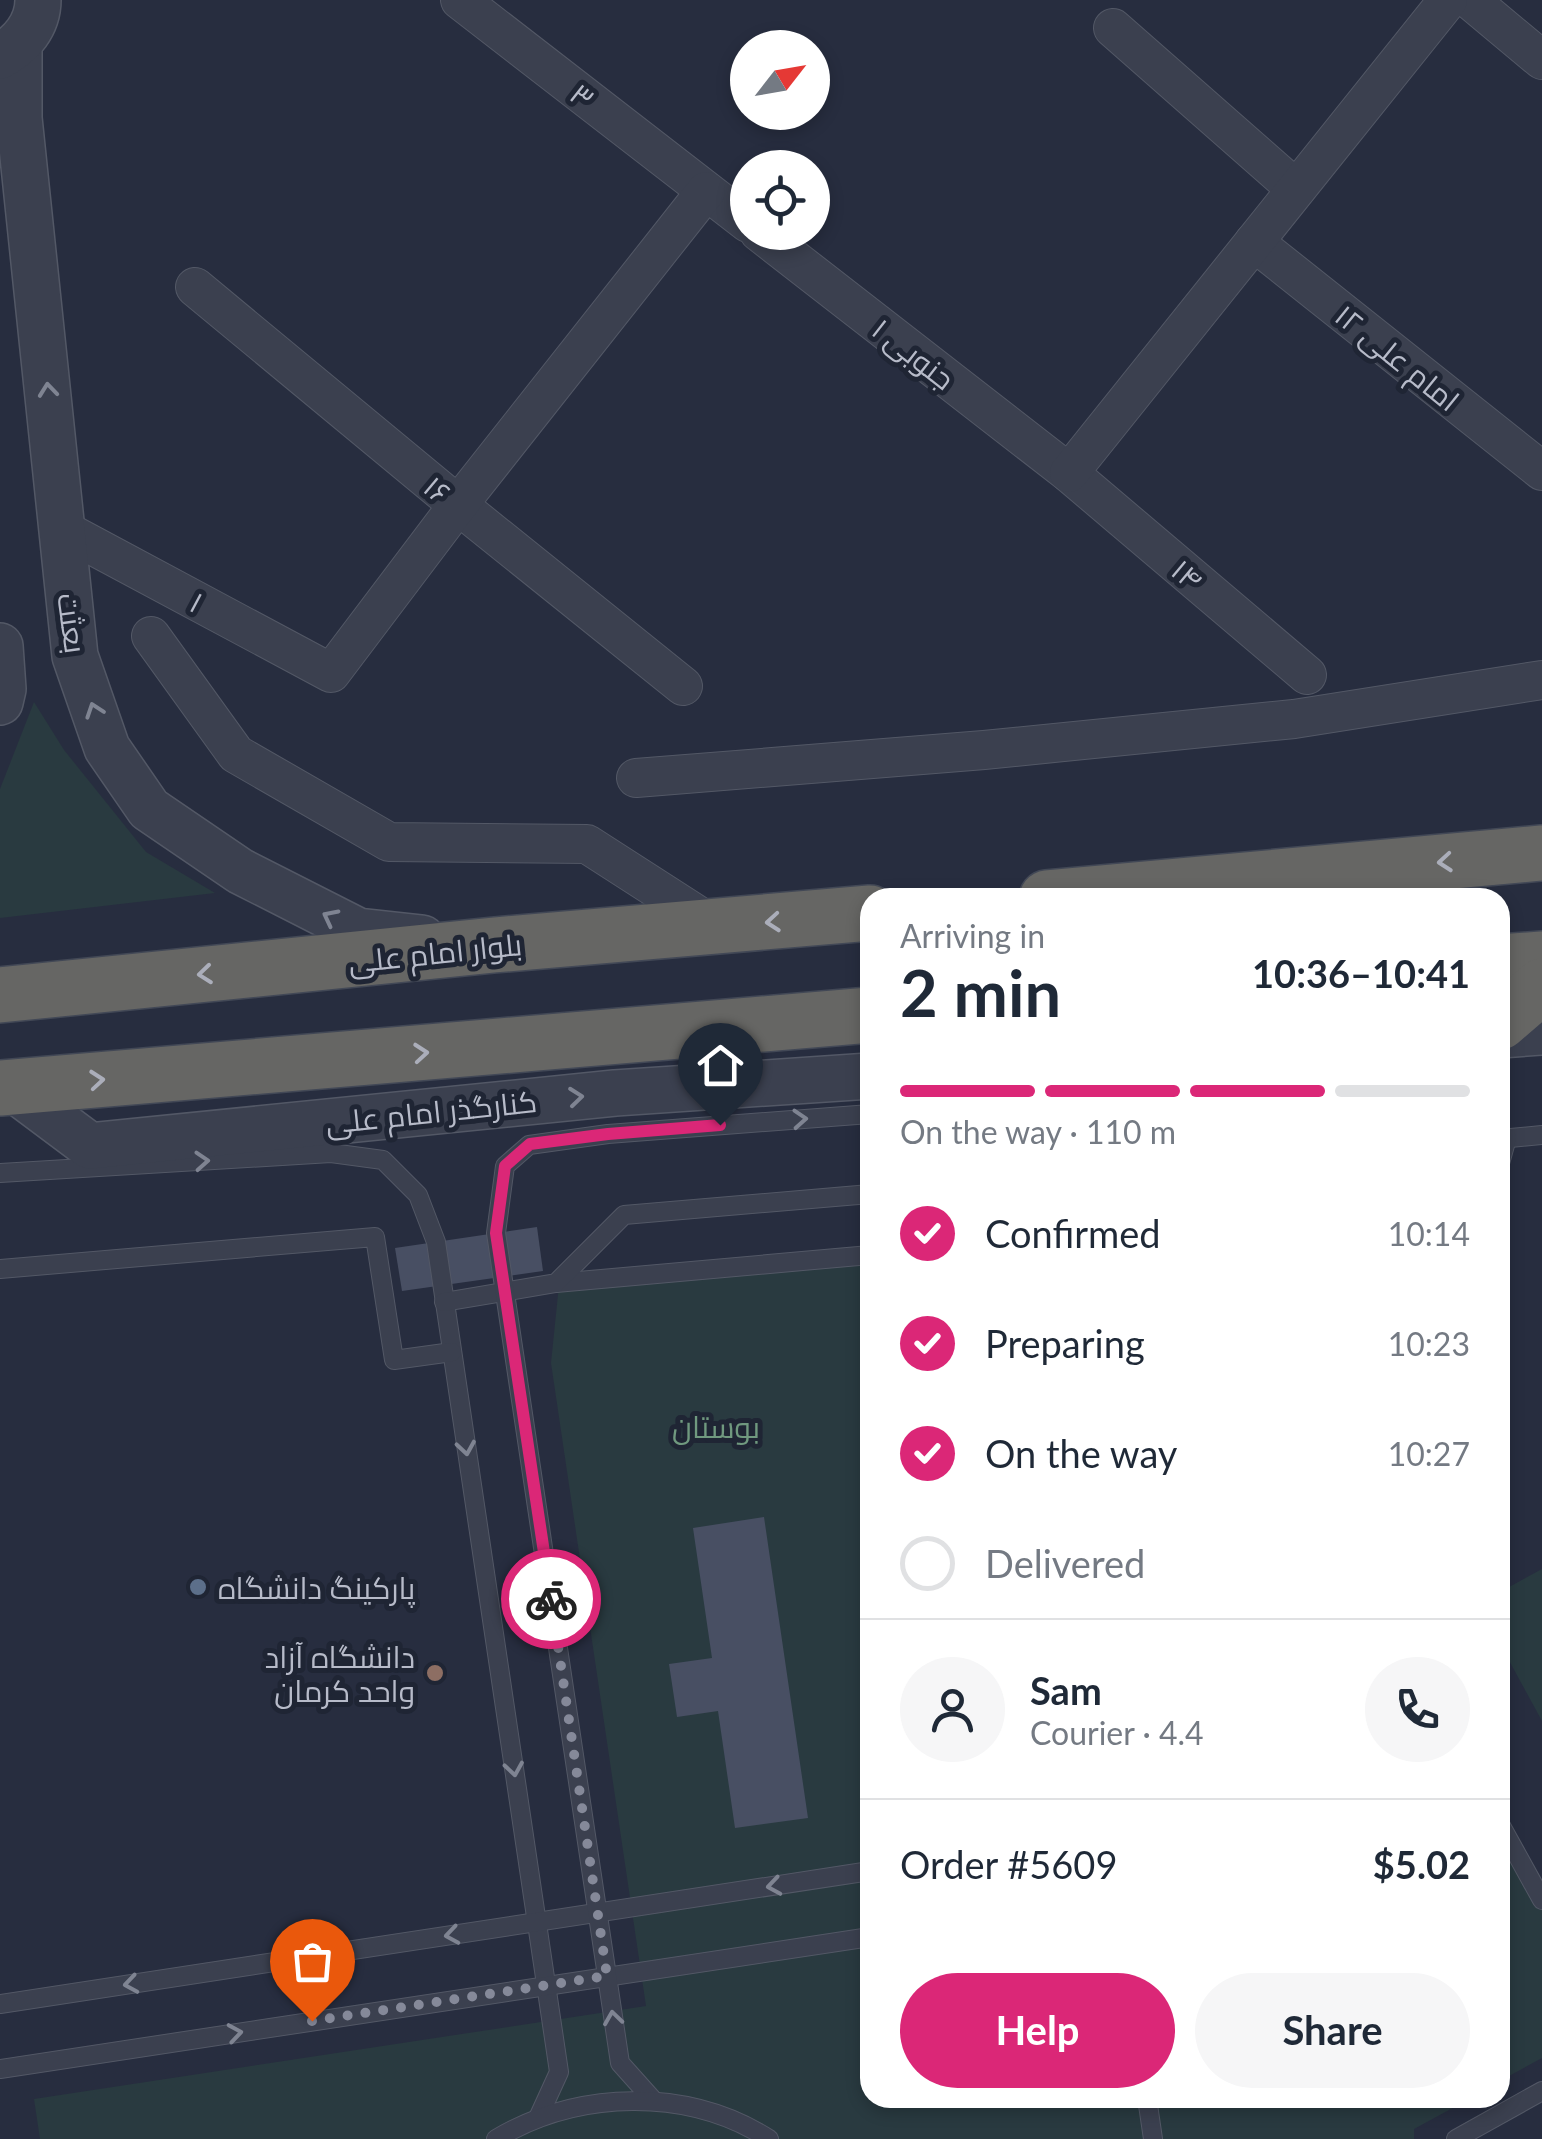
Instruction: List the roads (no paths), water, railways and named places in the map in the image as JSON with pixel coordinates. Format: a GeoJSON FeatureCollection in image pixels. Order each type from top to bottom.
{"type":"FeatureCollection","features":[{"type":"Feature","properties":{"kind":"highway"},"geometry":{"type":"LineString","coordinates":[[1157,888],[1542,853]]}},
{"type":"Feature","properties":{"kind":"highway","name":"بلوار امام علی"},"geometry":{"type":"LineString","coordinates":[[0,995],[494,945],[860,914]]}},
{"type":"Feature","properties":{"kind":"highway"},"geometry":{"type":"LineString","coordinates":[[1510,961],[1542,959]]}},
{"type":"Feature","properties":{"kind":"highway"},"geometry":{"type":"LineString","coordinates":[[1510,1013],[1542,986]]}},
{"type":"Feature","properties":{"kind":"highway"},"geometry":{"type":"LineString","coordinates":[[5,1088],[860,1016]]}},
{"type":"Feature","properties":{"kind":"street"},"geometry":{"type":"LineString","coordinates":[[10,50],[31,28],[38,0]]}},
{"type":"Feature","properties":{"kind":"street","name":"۳"},"geometry":{"type":"LineString","coordinates":[[460,0],[706,191]]}},
{"type":"Feature","properties":{"kind":"street"},"geometry":{"type":"LineString","coordinates":[[1069,474],[1448,0]]}},
{"type":"Feature","properties":{"kind":"street"},"geometry":{"type":"LineString","coordinates":[[1470,0],[1542,60]]}},
{"type":"Feature","properties":{"kind":"street"},"geometry":{"type":"LineString","coordinates":[[1114,28],[1296,189]]}},
{"type":"Feature","properties":{"kind":"street","name":"بعثت"},"geometry":{"type":"LineString","coordinates":[[10,50],[75,656],[108,748],[149,809],[240,871],[358,930],[494,945]]}},
{"type":"Feature","properties":{"kind":"street"},"geometry":{"type":"LineString","coordinates":[[458,506],[706,191],[730,210]]}},
{"type":"Feature","properties":{"kind":"street","name":"امام علی ۱۲"},"geometry":{"type":"LineString","coordinates":[[1254,242],[1542,471]]}},
{"type":"Feature","properties":{"kind":"street","name":"۱ جنوبی"},"geometry":{"type":"LineString","coordinates":[[782,250],[1069,474]]}},
{"type":"Feature","properties":{"kind":"street","name":"۱۶"},"geometry":{"type":"LineString","coordinates":[[195,288],[683,686]]}},
{"type":"Feature","properties":{"kind":"street","name":"۱۴"},"geometry":{"type":"LineString","coordinates":[[1069,474],[1307,675]]}},
{"type":"Feature","properties":{"kind":"street","name":"۱"},"geometry":{"type":"LineString","coordinates":[[62,529],[332,673],[458,506]]}},
{"type":"Feature","properties":{"kind":"street"},"geometry":{"type":"LineString","coordinates":[[150,636],[236,754],[390,842],[586,844],[716,927]]}},
{"type":"Feature","properties":{"kind":"street"},"geometry":{"type":"LineString","coordinates":[[0,646],[0,702]]}},
{"type":"Feature","properties":{"kind":"street"},"geometry":{"type":"LineString","coordinates":[[636,778],[984,750],[1294,719],[1542,680]]}},
{"type":"Feature","properties":{"kind":"street"},"geometry":{"type":"LineString","coordinates":[[1510,1034],[1542,1032]]}},
{"type":"Feature","properties":{"kind":"street","name":"کنارگذر امام علی"},"geometry":{"type":"LineString","coordinates":[[5,1088],[90,1146],[615,1093],[860,1077]]}},
{"type":"Feature","properties":{"kind":"lane"},"geometry":{"type":"LineString","coordinates":[[654,2102],[620,2064],[496,1233],[505,1166],[530,1144],[608,1134],[860,1115]]}},
{"type":"Feature","properties":{"kind":"lane"},"geometry":{"type":"LineString","coordinates":[[1510,1138],[1542,1135]]}},
{"type":"Feature","properties":{"kind":"lane"},"geometry":{"type":"LineString","coordinates":[[0,1174],[332,1152],[383,1160],[418,1194],[436,1242],[559,2072],[538,2118]]}},
{"type":"Feature","properties":{"kind":"lane"},"geometry":{"type":"LineString","coordinates":[[556,1283],[624,1215],[860,1195]]}},
{"type":"Feature","properties":{"kind":"lane"},"geometry":{"type":"LineString","coordinates":[[0,1269],[375,1237],[394,1360],[452,1352]]}},
{"type":"Feature","properties":{"kind":"lane"},"geometry":{"type":"LineString","coordinates":[[444,1302],[556,1283],[860,1257]]}},
{"type":"Feature","properties":{"kind":"lane"},"geometry":{"type":"LineString","coordinates":[[1510,1847],[1542,1900]]}},
{"type":"Feature","properties":{"kind":"lane"},"geometry":{"type":"LineString","coordinates":[[0,2004],[860,1873]]}},
{"type":"Feature","properties":{"kind":"lane"},"geometry":{"type":"LineString","coordinates":[[0,2069],[860,1938]]}},
{"type":"Feature","properties":{"kind":"lane"},"geometry":{"type":"LineString","coordinates":[[1456,2139],[1542,2091]]}},
{"type":"Feature","properties":{"kind":"lane"},"geometry":{"type":"LineString","coordinates":[[496,2139],[538,2118],[595,2104],[654,2102],[710,2112],[769,2139]]}},
{"type":"Feature","properties":{"kind":"lane"},"geometry":{"type":"LineString","coordinates":[[1148,2108],[1153,2139]]}},
{"type":"Feature","properties":{"kind":"place","name":"پارکینگ دانشگاه"},"geometry":{"type":"Point","coordinates":[198,1587]}},
{"type":"Feature","properties":{"kind":"place","name":"دانشگاه آزاد واحد کرمان"},"geometry":{"type":"Point","coordinates":[435,1673]}},
{"type":"Feature","properties":{"kind":"park label","name":"بوستان"},"geometry":{"type":"Point","coordinates":[716,1426]}}]}
